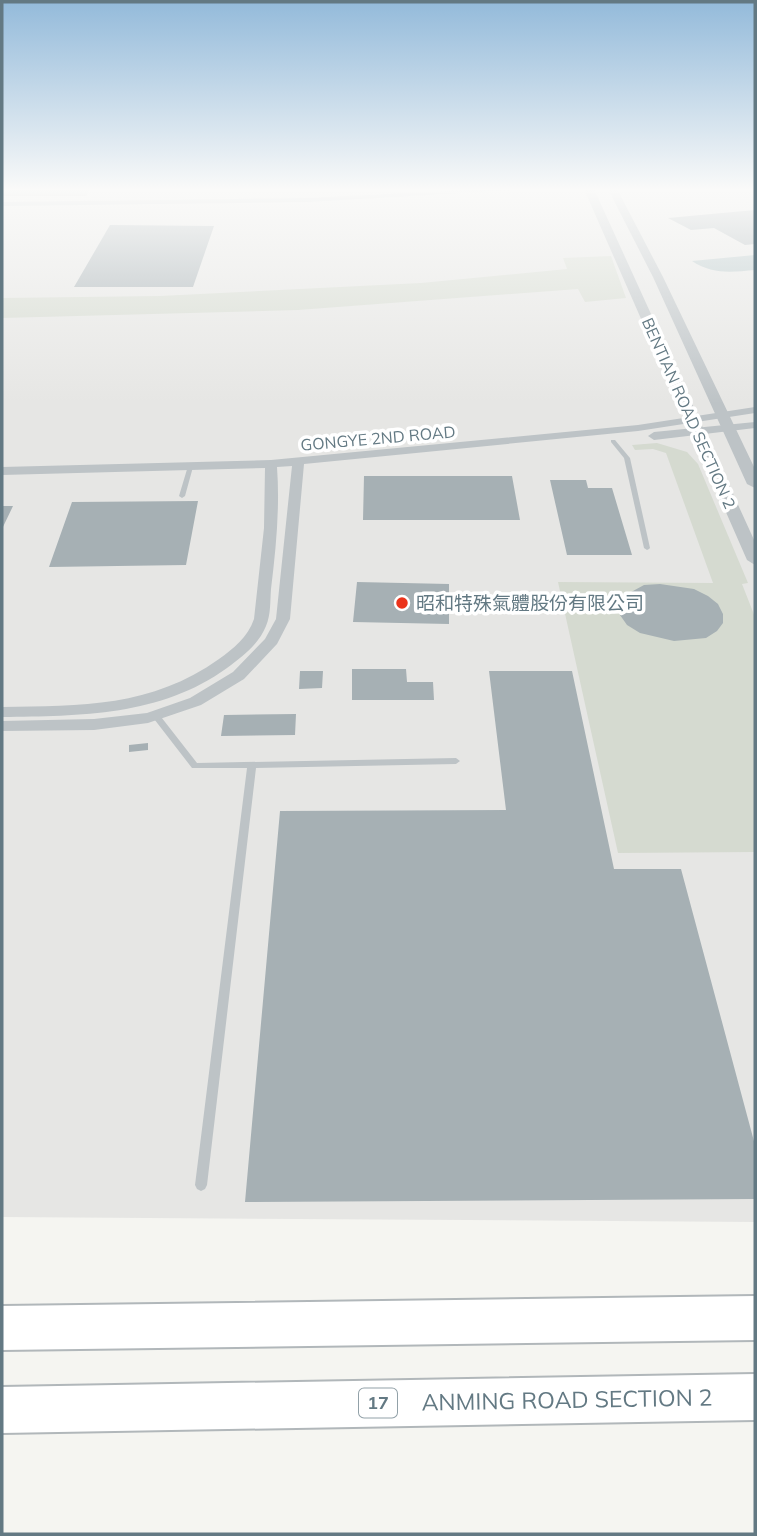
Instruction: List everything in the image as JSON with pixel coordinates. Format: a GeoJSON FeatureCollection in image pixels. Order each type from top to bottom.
{"type":"FeatureCollection","features":[{"type":"Feature","properties":{"kind":"main road"},"geometry":{"type":"LineString","coordinates":[[2,1328],[755,1318]]}},
{"type":"Feature","properties":{"kind":"main road","name":"ANMING ROAD SECTION 2"},"geometry":{"type":"LineString","coordinates":[[2,1410],[755,1397]]}},
{"type":"Feature","properties":{"kind":"street","name":"BENTIAN ROAD SECTION 2"},"geometry":{"type":"LineString","coordinates":[[621,261],[755,560]]}},
{"type":"Feature","properties":{"kind":"street","name":"BENTIAN ROAD SECTION 2"},"geometry":{"type":"LineString","coordinates":[[649,261],[755,485]]}},
{"type":"Feature","properties":{"kind":"street","name":"GONGYE 2ND ROAD"},"geometry":{"type":"LineString","coordinates":[[2,482],[272,468],[612,441],[695,425],[722,414],[755,410]]}},
{"type":"Feature","properties":{"kind":"street","name":"GONGYE 2ND ROAD"},"geometry":{"type":"LineString","coordinates":[[453,452],[649,426],[695,425],[729,428],[755,425]]}},
{"type":"Feature","properties":{"kind":"street"},"geometry":{"type":"LineString","coordinates":[[2,712],[187,705],[239,676],[260,658],[275,638],[283,619],[297,466]]}},
{"type":"Feature","properties":{"kind":"street"},"geometry":{"type":"LineString","coordinates":[[2,726],[125,722],[211,674],[245,646],[260,624],[266,580],[272,468]]}},
{"type":"Feature","properties":{"kind":"street","name":"GONGYE 2ND ROAD"},"geometry":{"type":"LineString","coordinates":[[2,471],[189,471]]}},
{"type":"Feature","properties":{"kind":"street"},"geometry":{"type":"LineString","coordinates":[[266,580],[287,580]]}},
{"type":"Feature","properties":{"kind":"lane"},"geometry":{"type":"LineString","coordinates":[[612,441],[627,458],[647,548]]}},
{"type":"Feature","properties":{"kind":"lane"},"geometry":{"type":"LineString","coordinates":[[182,496],[189,471]]}},
{"type":"Feature","properties":{"kind":"lane"},"geometry":{"type":"LineString","coordinates":[[151,708],[195,766],[456,761]]}},
{"type":"Feature","properties":{"kind":"lane"},"geometry":{"type":"LineString","coordinates":[[201,1185],[252,765]]}},
{"type":"Feature","properties":{"kind":"shaded area"},"geometry":{"type":"Polygon","coordinates":[[[2,261],[755,261],[755,1222],[2,1217],[2,261]]]}},
{"type":"Feature","properties":{"kind":"shaded area"},"geometry":{"type":"Polygon","coordinates":[[[564,261],[613,261],[626,298],[585,302],[578,289],[298,310],[2,318],[2,298],[160,296],[421,283],[567,269],[564,261]]]}},
{"type":"Feature","properties":{"kind":"shaded area"},"geometry":{"type":"Polygon","coordinates":[[[692,261],[755,261],[755,270],[715,271],[692,261]]]}},
{"type":"Feature","properties":{"kind":"shaded area"},"geometry":{"type":"Polygon","coordinates":[[[657,443],[687,452],[698,464],[748,583],[742,584],[755,617],[755,852],[618,853],[558,582],[713,583],[666,453],[653,449],[635,450],[632,445],[657,443]]]}},
{"type":"Feature","properties":{"kind":"building"},"geometry":{"type":"Polygon","coordinates":[[[89,261],[202,261],[193,287],[74,287],[89,261]]]}},
{"type":"Feature","properties":{"kind":"building"},"geometry":{"type":"Polygon","coordinates":[[[364,476],[512,476],[520,520],[363,520],[364,476]]]}},
{"type":"Feature","properties":{"kind":"building"},"geometry":{"type":"Polygon","coordinates":[[[550,480],[586,480],[588,488],[612,488],[632,555],[567,555],[550,480]]]}},
{"type":"Feature","properties":{"kind":"building"},"geometry":{"type":"Polygon","coordinates":[[[198,501],[186,565],[49,567],[72,502],[198,501]]]}},
{"type":"Feature","properties":{"kind":"building"},"geometry":{"type":"Polygon","coordinates":[[[2,506],[13,506],[2,529],[2,506]]]}},
{"type":"Feature","properties":{"kind":"building","name":"昭和特殊氣體股份有限公司"},"geometry":{"type":"Polygon","coordinates":[[[357,582],[449,584],[449,624],[353,622],[357,582]]]}},
{"type":"Feature","properties":{"kind":"building"},"geometry":{"type":"Polygon","coordinates":[[[660,584],[694,589],[708,596],[718,604],[723,614],[723,623],[706,638],[674,641],[640,633],[627,625],[618,606],[622,597],[644,585],[660,584]]]}},
{"type":"Feature","properties":{"kind":"building"},"geometry":{"type":"Polygon","coordinates":[[[352,669],[406,669],[407,682],[433,682],[434,700],[352,700],[352,669]]]}},
{"type":"Feature","properties":{"kind":"building"},"geometry":{"type":"Polygon","coordinates":[[[300,671],[323,671],[322,688],[299,689],[300,671]]]}},
{"type":"Feature","properties":{"kind":"building"},"geometry":{"type":"Polygon","coordinates":[[[489,671],[572,671],[614,869],[681,869],[755,1145],[755,1199],[245,1202],[280,811],[506,810],[489,671]]]}},
{"type":"Feature","properties":{"kind":"building"},"geometry":{"type":"Polygon","coordinates":[[[296,714],[295,735],[221,736],[224,715],[296,714]]]}},
{"type":"Feature","properties":{"kind":"building"},"geometry":{"type":"Polygon","coordinates":[[[148,743],[148,750],[129,752],[129,745],[148,743]]]}},
{"type":"Feature","properties":{"kind":"place","name":"昭和特殊氣體股份有限公司"},"geometry":{"type":"Point","coordinates":[402,603]}}]}
